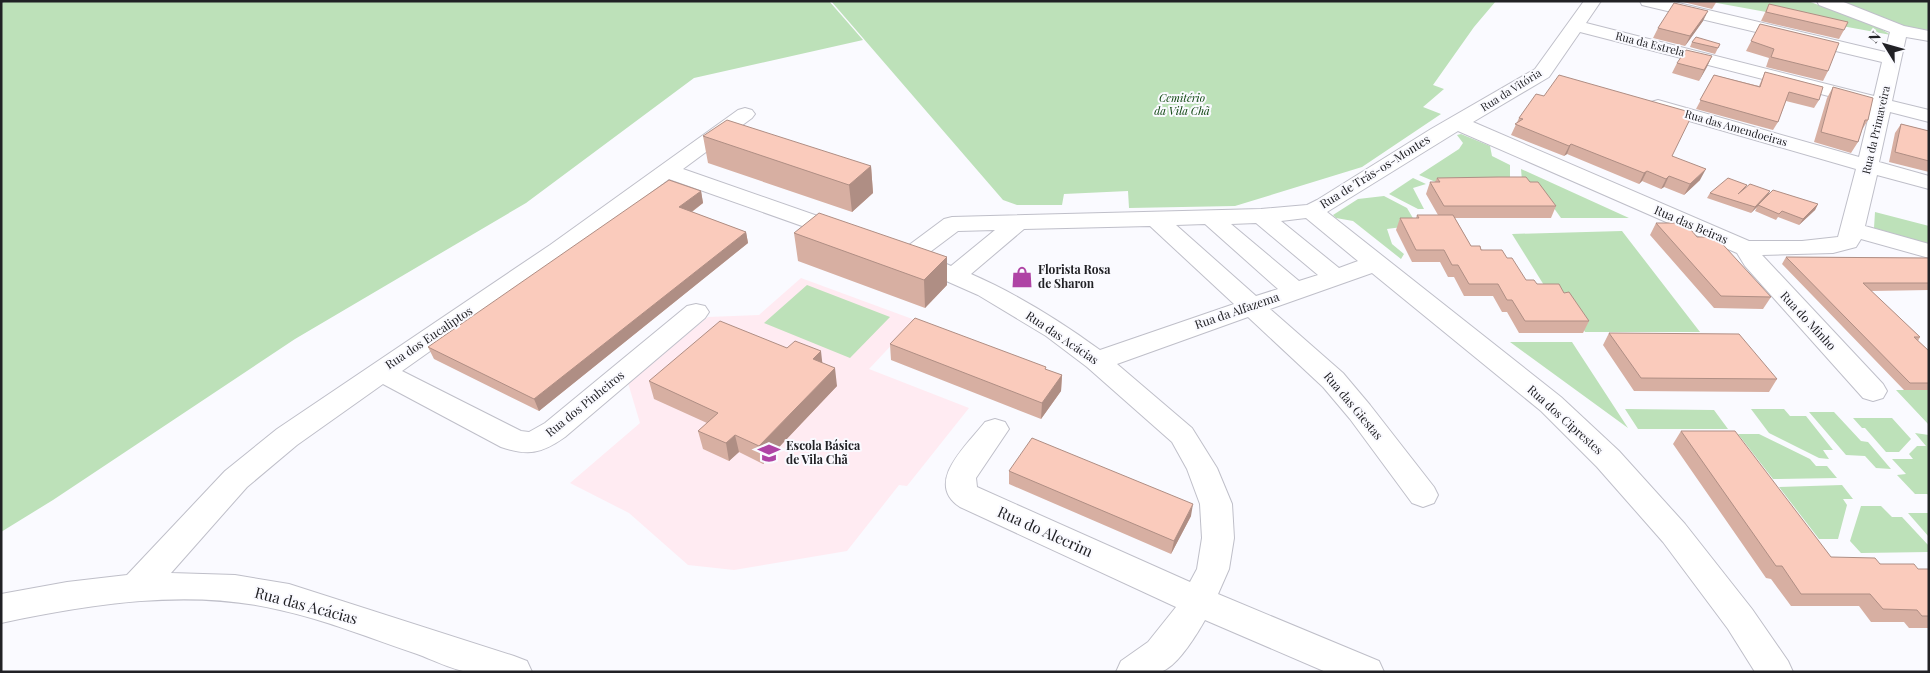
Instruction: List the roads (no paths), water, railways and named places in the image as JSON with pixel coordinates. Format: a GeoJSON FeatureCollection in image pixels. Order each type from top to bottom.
{"type":"FeatureCollection","features":[{"type":"Feature","properties":{"kind":"street","name":"Rua da Vitória"},"geometry":{"type":"LineString","coordinates":[[1458,123],[1552,76],[1574,25],[1593,1]]}},
{"type":"Feature","properties":{"kind":"street"},"geometry":{"type":"LineString","coordinates":[[1648,1],[1892,58]]}},
{"type":"Feature","properties":{"kind":"street"},"geometry":{"type":"LineString","coordinates":[[1825,1],[1899,30],[1929,36]]}},
{"type":"Feature","properties":{"kind":"street","name":"Rua da Estrela"},"geometry":{"type":"LineString","coordinates":[[1574,25],[1929,116]]}},
{"type":"Feature","properties":{"kind":"street","name":"Rua da Primaveira"},"geometry":{"type":"LineString","coordinates":[[1853,230],[1899,30]]}},
{"type":"Feature","properties":{"kind":"street","name":"Rua das Amendoeiras"},"geometry":{"type":"LineString","coordinates":[[1638,100],[1929,183]]}},
{"type":"Feature","properties":{"kind":"street","name":"Rua dos Eucaliptos"},"geometry":{"type":"LineString","coordinates":[[136,588],[236,479],[287,437],[558,250],[745,114]]}},
{"type":"Feature","properties":{"kind":"street","name":"Rua de Trás-os-Montes"},"geometry":{"type":"LineString","coordinates":[[900,253],[952,224],[1210,218],[1261,216],[1311,211],[1325,205],[1438,132],[1458,123]]}},
{"type":"Feature","properties":{"kind":"street","name":"Rua das Beiras"},"geometry":{"type":"LineString","coordinates":[[1458,123],[1683,223],[1745,248],[1833,246],[1848,242],[1853,230]]}},
{"type":"Feature","properties":{"kind":"street"},"geometry":{"type":"LineString","coordinates":[[667,171],[863,240]]}},
{"type":"Feature","properties":{"kind":"street","name":"Rua dos Ciprestes"},"geometry":{"type":"LineString","coordinates":[[1311,211],[1551,404],[1608,459],[1674,533],[1740,620],[1775,672]]}},
{"type":"Feature","properties":{"kind":"street"},"geometry":{"type":"LineString","coordinates":[[1261,216],[1336,277]]}},
{"type":"Feature","properties":{"kind":"street"},"geometry":{"type":"LineString","coordinates":[[1210,218],[1295,291]]}},
{"type":"Feature","properties":{"kind":"street"},"geometry":{"type":"LineString","coordinates":[[1156,219],[1251,305]]}},
{"type":"Feature","properties":{"kind":"street"},"geometry":{"type":"LineString","coordinates":[[955,275],[1018,222]]}},
{"type":"Feature","properties":{"kind":"street"},"geometry":{"type":"LineString","coordinates":[[1853,230],[1929,251]]}},
{"type":"Feature","properties":{"kind":"street","name":"Rua do Minho"},"geometry":{"type":"LineString","coordinates":[[1745,248],[1754,261],[1874,392]]}},
{"type":"Feature","properties":{"kind":"street","name":"Rua das Acácias"},"geometry":{"type":"LineString","coordinates":[[900,253],[987,290],[1055,330],[1097,361],[1182,435],[1202,468],[1216,504],[1218,538],[1213,569],[1198,601],[1182,626],[1160,653],[1134,672]]}},
{"type":"Feature","properties":{"kind":"street","name":"Rua da Alfazema"},"geometry":{"type":"LineString","coordinates":[[1097,361],[1251,305],[1376,263]]}},
{"type":"Feature","properties":{"kind":"street","name":"Rua das Giestas"},"geometry":{"type":"LineString","coordinates":[[1251,305],[1333,380],[1360,412],[1423,495]]}},
{"type":"Feature","properties":{"kind":"street","name":"Rua dos Pinheiros"},"geometry":{"type":"LineString","coordinates":[[380,372],[511,440],[520,443],[532,443],[555,430],[696,312]]}},
{"type":"Feature","properties":{"kind":"street","name":"Rua do Alecrim"},"geometry":{"type":"LineString","coordinates":[[995,429],[961,475],[958,484],[963,494],[1198,601],[1366,672]]}},
{"type":"Feature","properties":{"kind":"street","name":"Rua das Acácias"},"geometry":{"type":"LineString","coordinates":[[1,609],[55,598],[136,588],[201,586],[271,594],[375,625],[514,672]]}},
{"type":"Feature","properties":{"kind":"place","name":"Florista Rosa de Sharon"},"geometry":{"type":"Point","coordinates":[1022,277]}},
{"type":"Feature","properties":{"kind":"place","name":"Escola Básica de Vila Chã"},"geometry":{"type":"Point","coordinates":[769,453]}},
{"type":"Feature","properties":{"kind":"park label","name":"Cemitério da Vila Chã"},"geometry":{"type":"Point","coordinates":[1182,104]}}]}
